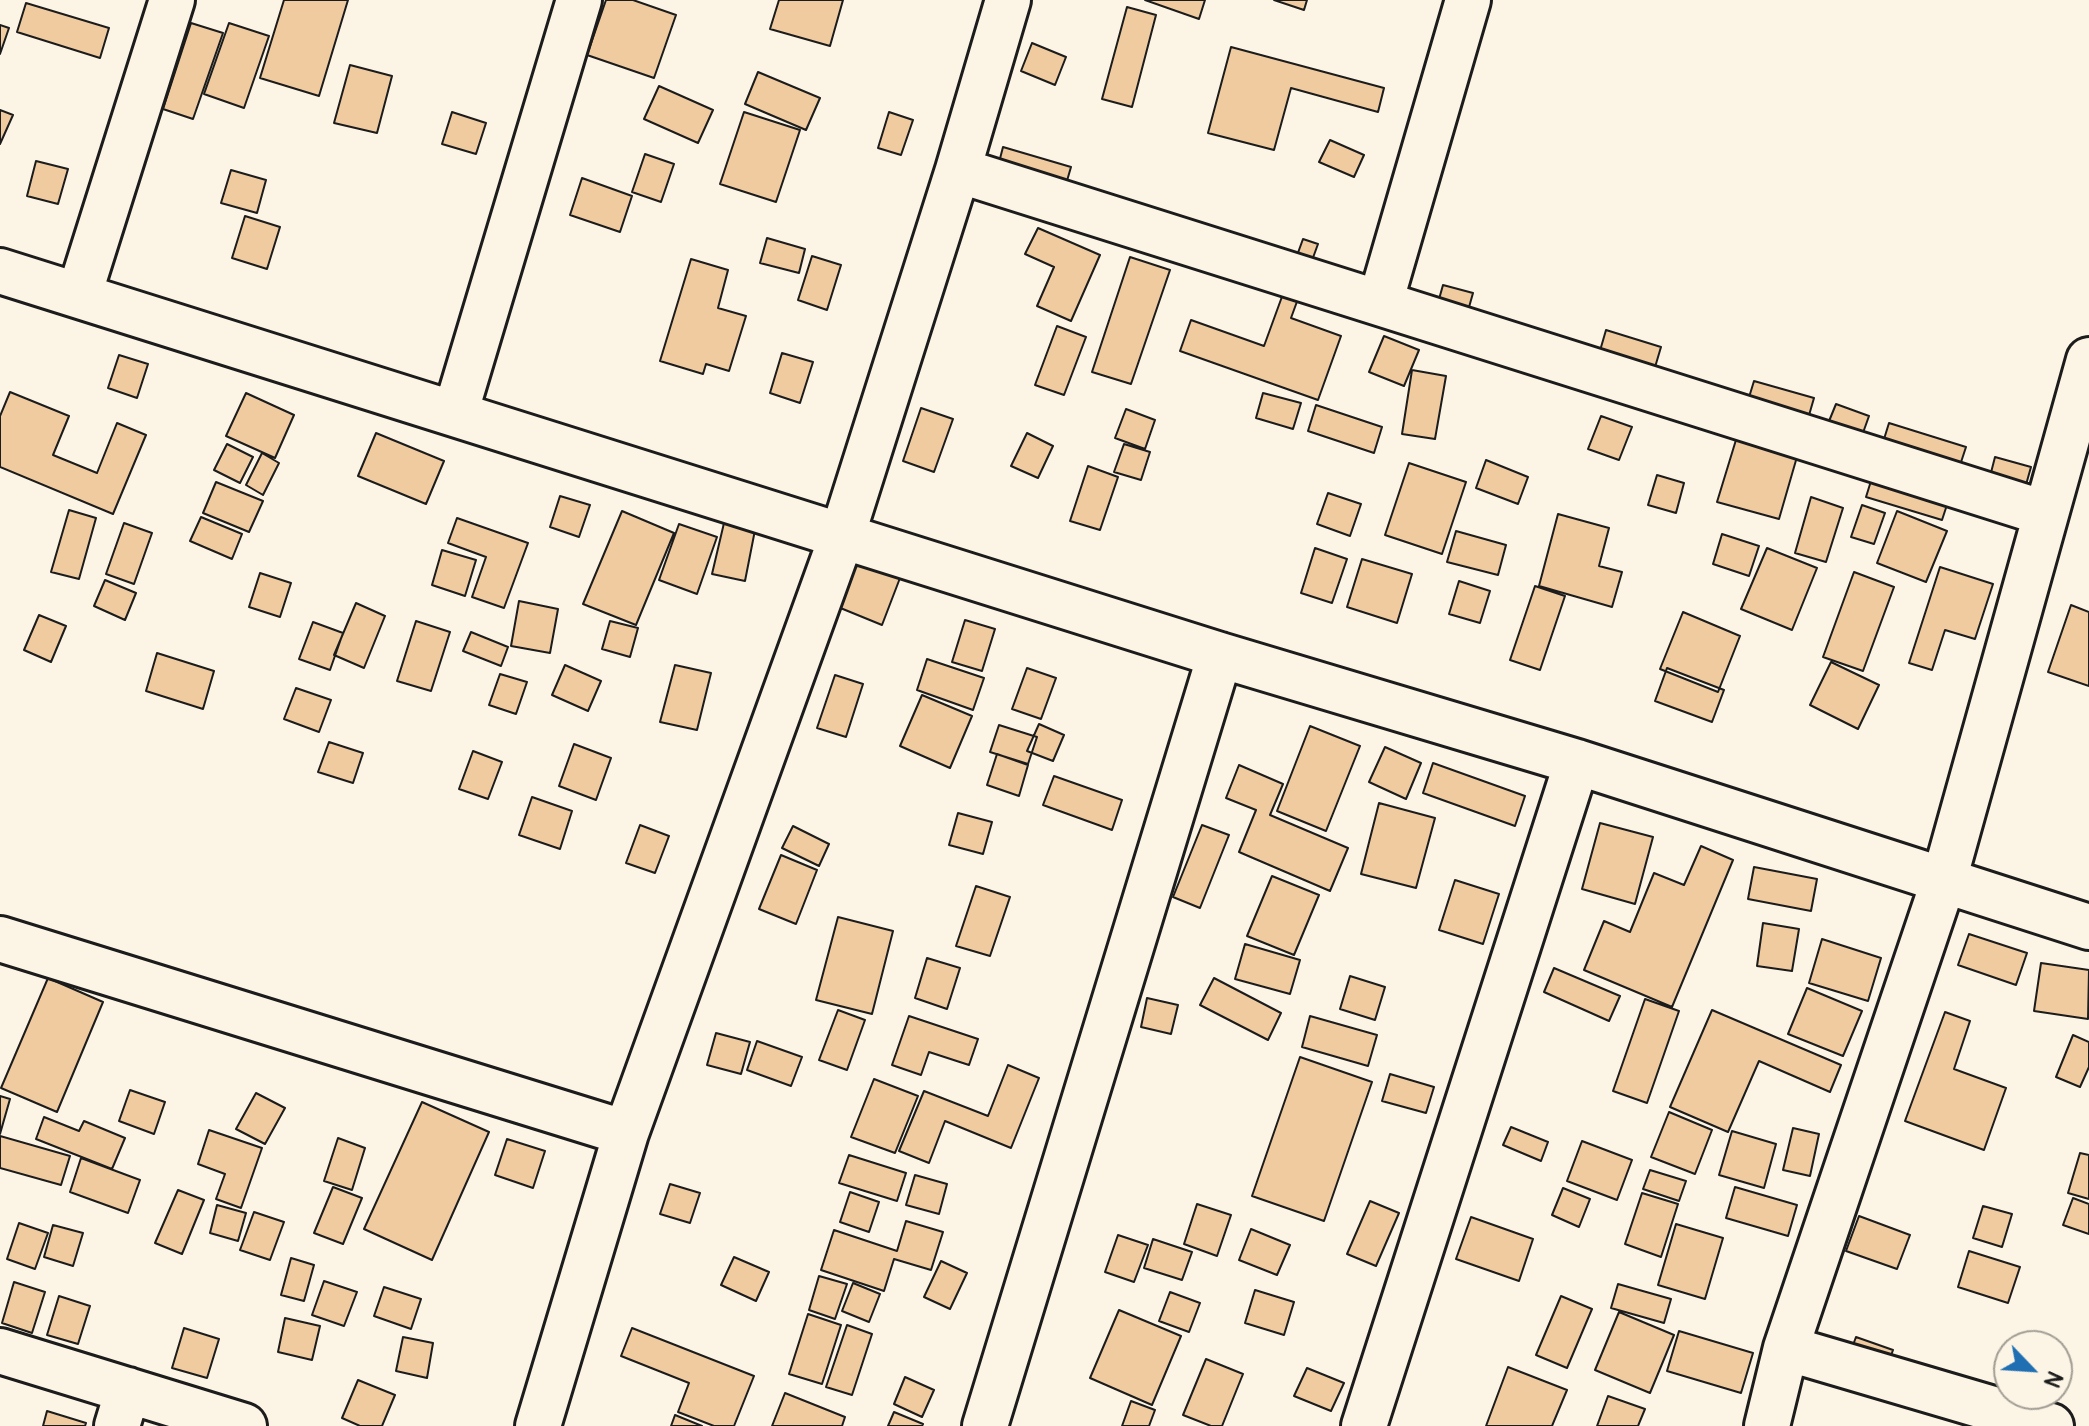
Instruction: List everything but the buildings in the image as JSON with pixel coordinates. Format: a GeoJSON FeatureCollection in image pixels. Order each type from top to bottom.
{"type":"FeatureCollection","features":[{"type":"Feature","properties":{"kind":"street"},"geometry":{"type":"LineString","coordinates":[[79,295],[172,0]]}},
{"type":"Feature","properties":{"kind":"street"},"geometry":{"type":"LineString","coordinates":[[455,414],[579,0]]}},
{"type":"Feature","properties":{"kind":"street"},"geometry":{"type":"LineString","coordinates":[[538,1426],[626,1133],[842,536],[958,170],[1008,0]]}},
{"type":"Feature","properties":{"kind":"street"},"geometry":{"type":"LineString","coordinates":[[1380,303],[1468,0]]}},
{"type":"Feature","properties":{"kind":"street"},"geometry":{"type":"LineString","coordinates":[[958,170],[2044,513]]}},
{"type":"Feature","properties":{"kind":"street"},"geometry":{"type":"LineString","coordinates":[[0,271],[1220,655],[1577,762],[2089,927]]}},
{"type":"Feature","properties":{"kind":"street"},"geometry":{"type":"LineString","coordinates":[[1767,1426],[1786,1348],[1944,880],[2089,360]]}},
{"type":"Feature","properties":{"kind":"street"},"geometry":{"type":"LineString","coordinates":[[985,1426],[1220,655]]}},
{"type":"Feature","properties":{"kind":"street"},"geometry":{"type":"LineString","coordinates":[[1364,1426],[1577,762]]}},
{"type":"Feature","properties":{"kind":"street"},"geometry":{"type":"LineString","coordinates":[[0,939],[626,1133]]}},
{"type":"Feature","properties":{"kind":"street"},"geometry":{"type":"LineString","coordinates":[[1786,1348],[2051,1426]]}},
{"type":"Feature","properties":{"kind":"street"},"geometry":{"type":"LineString","coordinates":[[0,1351],[122,1408],[244,1426]]}}]}
